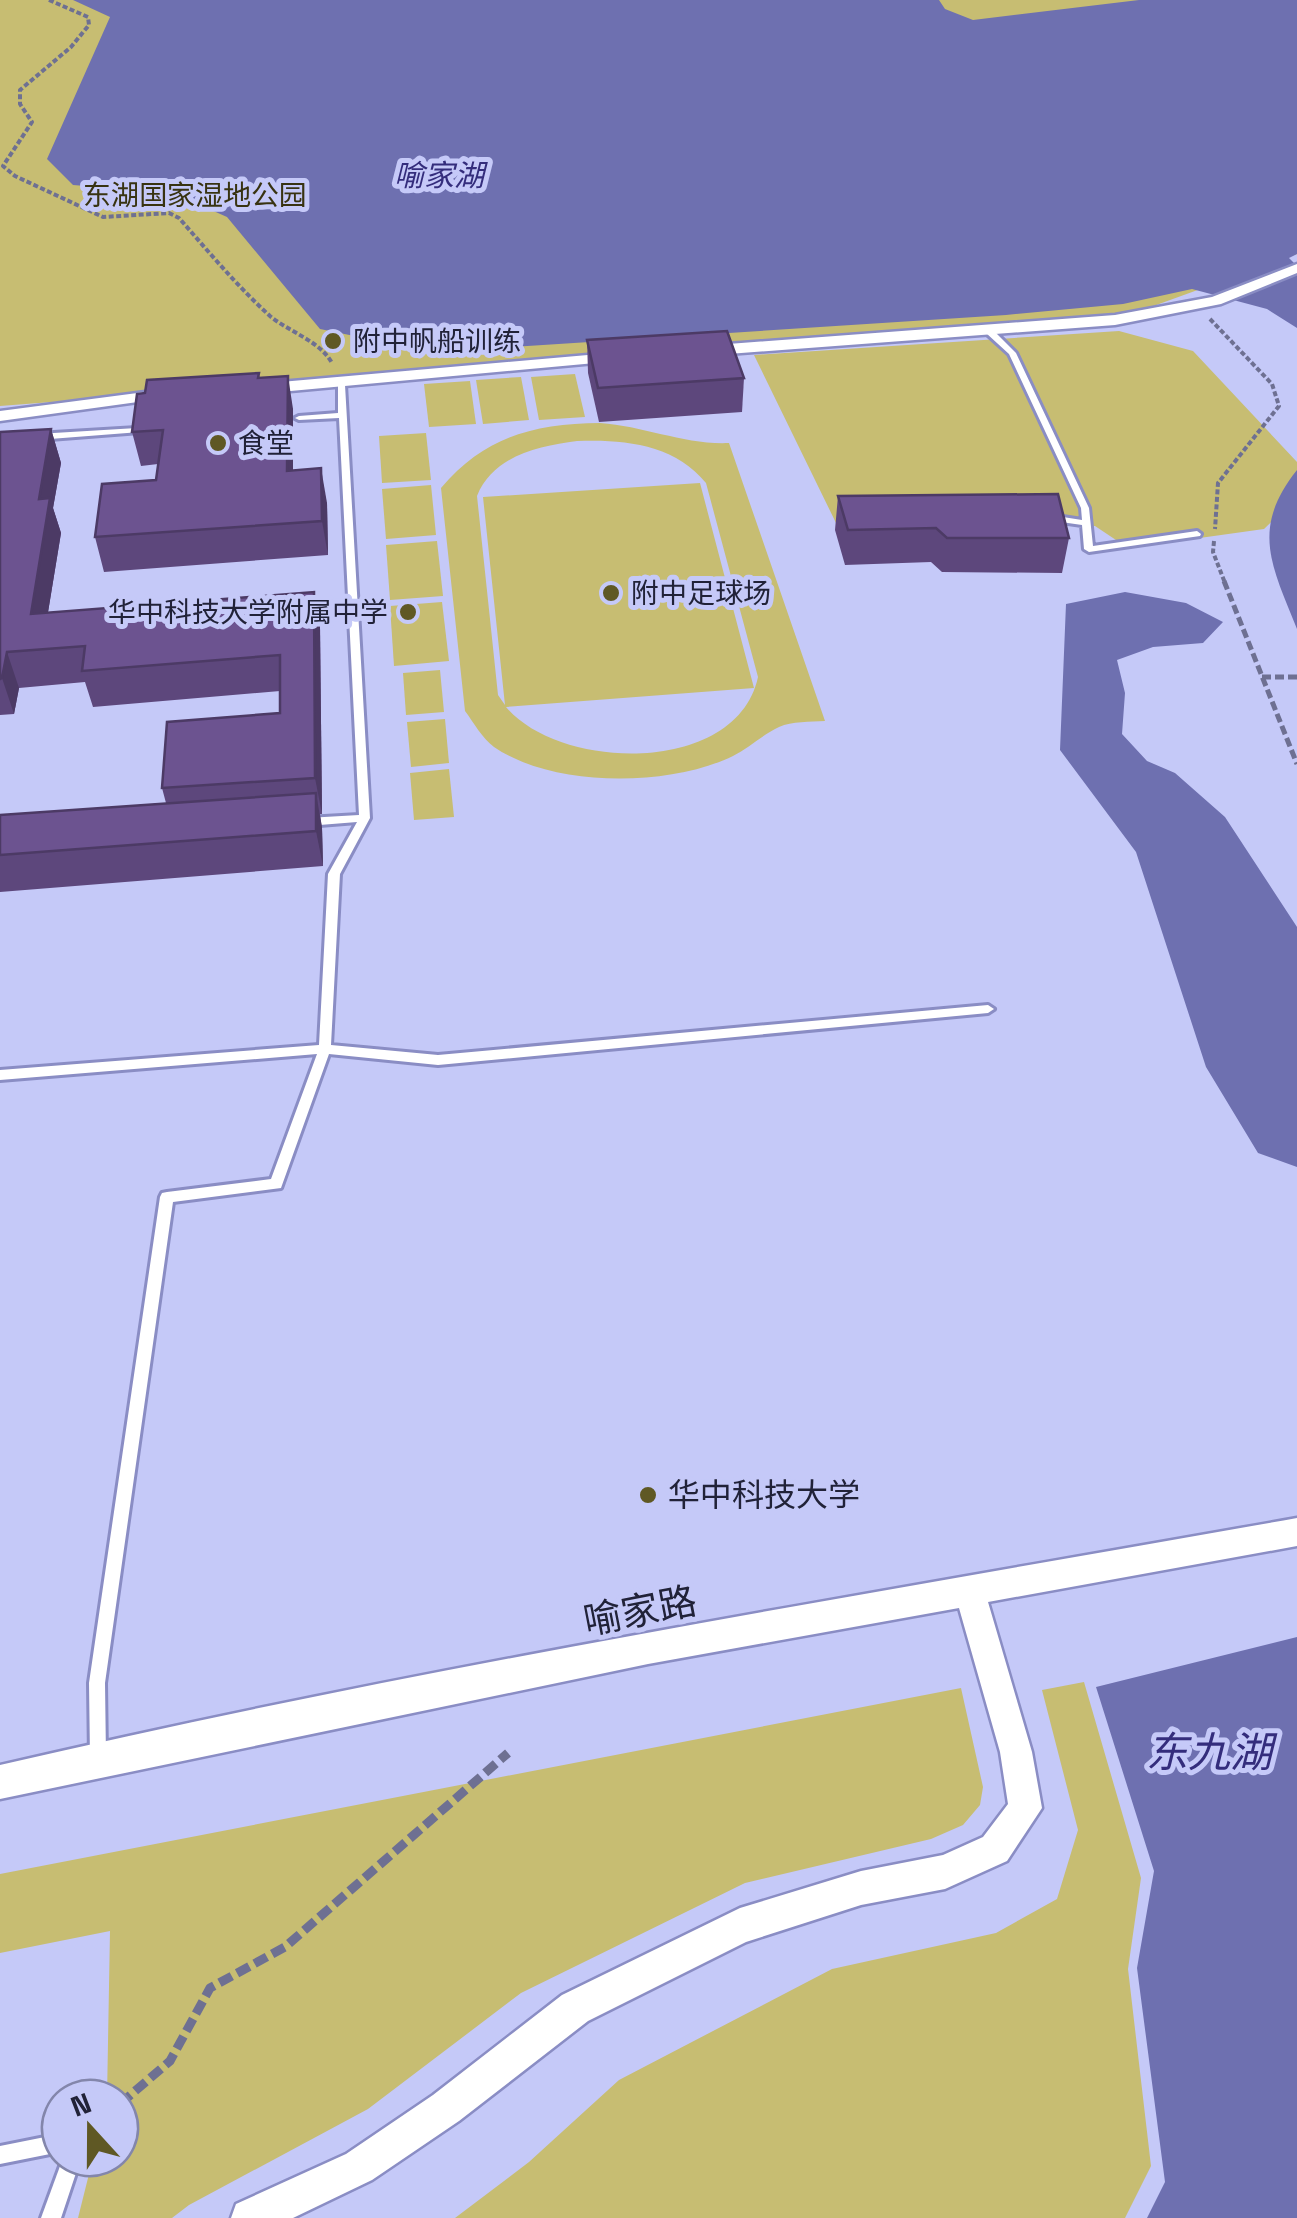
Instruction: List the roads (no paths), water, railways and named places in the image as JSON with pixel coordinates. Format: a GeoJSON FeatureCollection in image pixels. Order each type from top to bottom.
{"type":"FeatureCollection","features":[{"type":"Feature","properties":{"kind":"street"},"geometry":{"type":"LineString","coordinates":[[678,353],[1115,320],[1216,301],[1297,268]]}},
{"type":"Feature","properties":{"kind":"street"},"geometry":{"type":"LineString","coordinates":[[237,390],[638,356]]}},
{"type":"Feature","properties":{"kind":"street"},"geometry":{"type":"LineString","coordinates":[[0,416],[181,393]]}},
{"type":"Feature","properties":{"kind":"street","name":"喻家路"},"geometry":{"type":"LineString","coordinates":[[0,1782],[98,1758],[648,1649],[1297,1532]]}},
{"type":"Feature","properties":{"kind":"street"},"geometry":{"type":"LineString","coordinates":[[250,2218],[359,2167],[446,2108],[575,2008],[740,1926],[861,1888],[945,1872],[995,1849],[1024,1808],[1016,1752],[970,1593]]}},
{"type":"Feature","properties":{"kind":"lane"},"geometry":{"type":"LineString","coordinates":[[989,331],[1012,354],[1085,508],[1088,549],[1197,534]]}},
{"type":"Feature","properties":{"kind":"lane"},"geometry":{"type":"LineString","coordinates":[[98,1758],[97,1683],[167,1197],[276,1184],[325,1050],[334,874],[364,818],[341,384]]}},
{"type":"Feature","properties":{"kind":"lane"},"geometry":{"type":"LineString","coordinates":[[299,418],[341,416]]}},
{"type":"Feature","properties":{"kind":"lane"},"geometry":{"type":"LineString","coordinates":[[20,438],[137,430]]}},
{"type":"Feature","properties":{"kind":"lane"},"geometry":{"type":"LineString","coordinates":[[1041,518],[1086,523]]}},
{"type":"Feature","properties":{"kind":"lane"},"geometry":{"type":"LineString","coordinates":[[288,823],[364,818]]}},
{"type":"Feature","properties":{"kind":"lane"},"geometry":{"type":"LineString","coordinates":[[0,1076],[325,1050],[438,1060],[988,1008]]}},
{"type":"Feature","properties":{"kind":"lane"},"geometry":{"type":"LineString","coordinates":[[0,2155],[40,2147]]}},
{"type":"Feature","properties":{"kind":"lane"},"geometry":{"type":"LineString","coordinates":[[51,2218],[65,2178]]}},
{"type":"Feature","properties":{"kind":"water","name":"喻家湖"},"geometry":{"type":"Polygon","coordinates":[[[73,0],[939,0],[945,9],[973,20],[1139,0],[1297,0],[1297,254],[1289,258],[1297,266],[1297,328],[1267,309],[1192,289],[1123,304],[1006,315],[433,352],[320,329],[227,217],[173,193],[73,185],[47,159],[110,17],[73,0]]]}},
{"type":"Feature","properties":{"kind":"water"},"geometry":{"type":"Polygon","coordinates":[[[1297,470],[1297,629],[1274,567],[1270,530],[1282,491],[1297,470]]]}},
{"type":"Feature","properties":{"kind":"water"},"geometry":{"type":"Polygon","coordinates":[[[1125,592],[1186,603],[1223,622],[1203,643],[1153,647],[1117,660],[1125,693],[1122,734],[1147,761],[1175,773],[1225,817],[1297,927],[1297,1167],[1258,1153],[1206,1067],[1136,852],[1060,750],[1066,604],[1125,592]]]}},
{"type":"Feature","properties":{"kind":"water","name":"东九湖"},"geometry":{"type":"Polygon","coordinates":[[[1297,1637],[1297,2218],[1147,2218],[1165,2182],[1137,1968],[1154,1871],[1096,1687],[1297,1637]]]}},
{"type":"Feature","properties":{"kind":"place","name":"附中帆船训练"},"geometry":{"type":"Point","coordinates":[333,341]}},
{"type":"Feature","properties":{"kind":"place","name":"食堂"},"geometry":{"type":"Point","coordinates":[218,443]}},
{"type":"Feature","properties":{"kind":"place","name":"附中足球场"},"geometry":{"type":"Point","coordinates":[611,593]}},
{"type":"Feature","properties":{"kind":"place","name":"华中科技大学附属中学"},"geometry":{"type":"Point","coordinates":[408,612]}},
{"type":"Feature","properties":{"kind":"place","name":"华中科技大学"},"geometry":{"type":"Point","coordinates":[648,1495]}},
{"type":"Feature","properties":{"kind":"park label","name":"东湖国家湿地公园"},"geometry":{"type":"Point","coordinates":[195,195]}}]}
